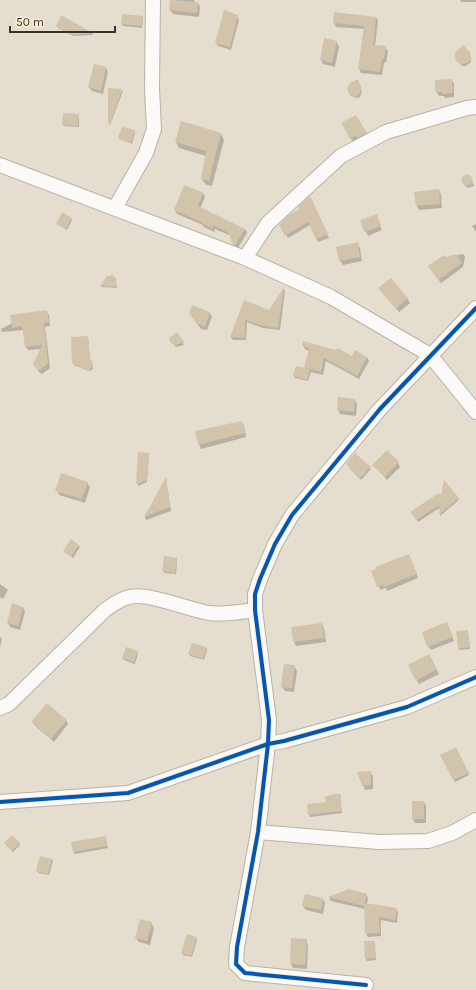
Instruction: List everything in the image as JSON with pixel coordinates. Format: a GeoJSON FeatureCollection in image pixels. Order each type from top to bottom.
{"type":"FeatureCollection","features":[{"type":"Feature","properties":{"kind":"street"},"geometry":{"type":"LineString","coordinates":[[115,208],[146,153],[154,129],[152,88],[153,0]]}},
{"type":"Feature","properties":{"kind":"street"},"geometry":{"type":"LineString","coordinates":[[245,258],[268,224],[341,156],[386,132],[467,108],[476,107]]}},
{"type":"Feature","properties":{"kind":"street"},"geometry":{"type":"LineString","coordinates":[[0,165],[245,258],[331,297],[430,355],[476,412]]}},
{"type":"Feature","properties":{"kind":"street"},"geometry":{"type":"LineString","coordinates":[[366,985],[245,973],[236,964],[237,947],[258,832],[268,744],[269,720],[255,610],[255,594],[275,544],[292,515],[380,409],[476,308]]}},
{"type":"Feature","properties":{"kind":"street"},"geometry":{"type":"LineString","coordinates":[[0,708],[9,704],[105,610],[118,601],[130,596],[143,596],[207,613],[223,615],[255,610]]}},
{"type":"Feature","properties":{"kind":"street"},"geometry":{"type":"LineString","coordinates":[[0,802],[128,793],[268,744],[284,741],[407,707],[476,678]]}},
{"type":"Feature","properties":{"kind":"street"},"geometry":{"type":"LineString","coordinates":[[258,832],[379,842],[428,842],[452,833],[476,820]]}},
{"type":"Feature","properties":{"kind":"building"},"geometry":{"type":"Polygon","coordinates":[[[170,0],[198,2],[197,13],[169,10],[170,0]]]}},
{"type":"Feature","properties":{"kind":"building"},"geometry":{"type":"Polygon","coordinates":[[[224,10],[238,15],[230,47],[215,43],[224,10]]]}},
{"type":"Feature","properties":{"kind":"building"},"geometry":{"type":"Polygon","coordinates":[[[334,12],[376,17],[373,45],[386,46],[380,72],[358,69],[364,26],[333,23],[334,12]]]}},
{"type":"Feature","properties":{"kind":"building"},"geometry":{"type":"Polygon","coordinates":[[[122,14],[143,16],[141,26],[121,24],[122,14]]]}},
{"type":"Feature","properties":{"kind":"building"},"geometry":{"type":"Polygon","coordinates":[[[61,15],[93,33],[71,35],[56,26],[61,15]]]}},
{"type":"Feature","properties":{"kind":"building"},"geometry":{"type":"Polygon","coordinates":[[[324,38],[337,41],[332,63],[320,60],[324,38]]]}},
{"type":"Feature","properties":{"kind":"building"},"geometry":{"type":"Polygon","coordinates":[[[463,45],[470,52],[471,58],[468,63],[460,64],[456,61],[455,55],[463,45]]]}},
{"type":"Feature","properties":{"kind":"building"},"geometry":{"type":"Polygon","coordinates":[[[94,64],[106,67],[101,91],[88,87],[94,64]]]}},
{"type":"Feature","properties":{"kind":"building"},"geometry":{"type":"Polygon","coordinates":[[[358,79],[362,90],[359,95],[355,97],[349,94],[347,88],[350,83],[358,79]]]}},
{"type":"Feature","properties":{"kind":"building"},"geometry":{"type":"Polygon","coordinates":[[[452,79],[453,93],[442,94],[442,92],[435,92],[435,80],[452,79]]]}},
{"type":"Feature","properties":{"kind":"building"},"geometry":{"type":"Polygon","coordinates":[[[108,88],[122,89],[110,124],[108,123],[108,88]]]}},
{"type":"Feature","properties":{"kind":"building"},"geometry":{"type":"Polygon","coordinates":[[[63,113],[79,114],[78,126],[62,125],[63,113]]]}},
{"type":"Feature","properties":{"kind":"building"},"geometry":{"type":"Polygon","coordinates":[[[356,115],[367,133],[357,138],[356,135],[350,139],[341,123],[356,115]]]}},
{"type":"Feature","properties":{"kind":"building"},"geometry":{"type":"Polygon","coordinates":[[[181,121],[221,133],[209,181],[201,179],[206,151],[175,142],[181,121]]]}},
{"type":"Feature","properties":{"kind":"building"},"geometry":{"type":"Polygon","coordinates":[[[122,127],[135,130],[131,143],[118,138],[122,127]]]}},
{"type":"Feature","properties":{"kind":"building"},"geometry":{"type":"Polygon","coordinates":[[[467,174],[471,176],[473,180],[471,184],[467,186],[463,184],[461,180],[463,176],[467,174]]]}},
{"type":"Feature","properties":{"kind":"building"},"geometry":{"type":"Polygon","coordinates":[[[184,185],[202,192],[198,206],[245,229],[235,245],[232,244],[229,233],[213,225],[212,228],[174,210],[184,185]]]}},
{"type":"Feature","properties":{"kind":"building"},"geometry":{"type":"Polygon","coordinates":[[[439,189],[440,204],[416,206],[414,192],[439,189]]]}},
{"type":"Feature","properties":{"kind":"building"},"geometry":{"type":"Polygon","coordinates":[[[310,196],[328,234],[316,239],[308,222],[285,236],[279,225],[289,215],[299,209],[298,207],[310,196]]]}},
{"type":"Feature","properties":{"kind":"building"},"geometry":{"type":"Polygon","coordinates":[[[62,212],[72,218],[66,229],[56,224],[62,212]]]}},
{"type":"Feature","properties":{"kind":"building"},"geometry":{"type":"Polygon","coordinates":[[[377,214],[381,226],[364,232],[360,220],[377,214]]]}},
{"type":"Feature","properties":{"kind":"building"},"geometry":{"type":"Polygon","coordinates":[[[358,242],[360,257],[339,261],[336,247],[358,242]]]}},
{"type":"Feature","properties":{"kind":"building"},"geometry":{"type":"Polygon","coordinates":[[[456,254],[462,263],[438,280],[428,266],[444,255],[446,257],[456,254]]]}},
{"type":"Feature","properties":{"kind":"building"},"geometry":{"type":"Polygon","coordinates":[[[112,275],[116,278],[117,287],[100,286],[107,276],[112,275]]]}},
{"type":"Feature","properties":{"kind":"building"},"geometry":{"type":"Polygon","coordinates":[[[391,278],[408,298],[396,309],[378,288],[391,278]]]}},
{"type":"Feature","properties":{"kind":"building"},"geometry":{"type":"Polygon","coordinates":[[[284,287],[278,328],[260,325],[245,320],[245,338],[230,337],[244,300],[269,310],[284,287]]]}},
{"type":"Feature","properties":{"kind":"building"},"geometry":{"type":"Polygon","coordinates":[[[192,305],[210,312],[205,327],[198,324],[189,314],[192,305]]]}},
{"type":"Feature","properties":{"kind":"building"},"geometry":{"type":"Polygon","coordinates":[[[47,310],[49,322],[44,323],[48,363],[40,370],[33,364],[42,345],[25,347],[22,326],[12,328],[10,315],[47,310]]]}},
{"type":"Feature","properties":{"kind":"building"},"geometry":{"type":"Polygon","coordinates":[[[177,332],[185,343],[174,345],[171,343],[169,338],[177,332]]]}},
{"type":"Feature","properties":{"kind":"building"},"geometry":{"type":"Polygon","coordinates":[[[88,336],[90,358],[93,367],[88,370],[72,363],[71,337],[88,336]]]}},
{"type":"Feature","properties":{"kind":"building"},"geometry":{"type":"Polygon","coordinates":[[[303,341],[336,350],[338,348],[352,356],[355,350],[367,357],[357,376],[324,358],[321,372],[304,367],[309,349],[302,345],[303,341]]]}},
{"type":"Feature","properties":{"kind":"building"},"geometry":{"type":"Polygon","coordinates":[[[296,366],[310,369],[307,380],[293,376],[296,366]]]}},
{"type":"Feature","properties":{"kind":"building"},"geometry":{"type":"Polygon","coordinates":[[[338,397],[355,399],[354,412],[337,410],[338,397]]]}},
{"type":"Feature","properties":{"kind":"building"},"geometry":{"type":"Polygon","coordinates":[[[242,421],[245,433],[198,445],[195,431],[242,421]]]}},
{"type":"Feature","properties":{"kind":"building"},"geometry":{"type":"Polygon","coordinates":[[[387,450],[399,462],[385,477],[372,465],[387,450]]]}},
{"type":"Feature","properties":{"kind":"building"},"geometry":{"type":"Polygon","coordinates":[[[138,452],[149,453],[147,480],[136,484],[138,452]]]}},
{"type":"Feature","properties":{"kind":"building"},"geometry":{"type":"Polygon","coordinates":[[[355,453],[371,467],[359,479],[346,464],[355,453]]]}},
{"type":"Feature","properties":{"kind":"building"},"geometry":{"type":"Polygon","coordinates":[[[61,473],[88,482],[82,499],[55,491],[61,473]]]}},
{"type":"Feature","properties":{"kind":"building"},"geometry":{"type":"Polygon","coordinates":[[[166,477],[170,507],[144,517],[166,477]]]}},
{"type":"Feature","properties":{"kind":"building"},"geometry":{"type":"Polygon","coordinates":[[[444,480],[459,498],[439,515],[440,505],[416,520],[410,512],[439,493],[441,495],[444,480]]]}},
{"type":"Feature","properties":{"kind":"building"},"geometry":{"type":"Polygon","coordinates":[[[71,539],[79,545],[71,557],[63,551],[71,539]]]}},
{"type":"Feature","properties":{"kind":"building"},"geometry":{"type":"Polygon","coordinates":[[[409,554],[417,574],[384,587],[383,585],[377,587],[371,571],[376,569],[375,567],[409,554]]]}},
{"type":"Feature","properties":{"kind":"building"},"geometry":{"type":"Polygon","coordinates":[[[164,556],[177,558],[175,573],[162,571],[164,556]]]}},
{"type":"Feature","properties":{"kind":"building"},"geometry":{"type":"Polygon","coordinates":[[[12,603],[23,607],[18,626],[7,623],[12,603]]]}},
{"type":"Feature","properties":{"kind":"building"},"geometry":{"type":"Polygon","coordinates":[[[447,622],[453,637],[427,647],[422,632],[447,622]]]}},
{"type":"Feature","properties":{"kind":"building"},"geometry":{"type":"Polygon","coordinates":[[[322,623],[324,638],[293,642],[291,627],[322,623]]]}},
{"type":"Feature","properties":{"kind":"building"},"geometry":{"type":"Polygon","coordinates":[[[468,630],[470,647],[458,649],[456,631],[468,630]]]}},
{"type":"Feature","properties":{"kind":"building"},"geometry":{"type":"Polygon","coordinates":[[[192,643],[207,647],[203,659],[188,654],[192,643]]]}},
{"type":"Feature","properties":{"kind":"building"},"geometry":{"type":"Polygon","coordinates":[[[126,647],[138,651],[134,662],[122,658],[126,647]]]}},
{"type":"Feature","properties":{"kind":"building"},"geometry":{"type":"Polygon","coordinates":[[[429,654],[437,669],[416,681],[408,665],[429,654]]]}},
{"type":"Feature","properties":{"kind":"building"},"geometry":{"type":"Polygon","coordinates":[[[284,664],[295,665],[292,688],[281,687],[284,664]]]}},
{"type":"Feature","properties":{"kind":"building"},"geometry":{"type":"Polygon","coordinates":[[[47,703],[67,720],[51,739],[31,722],[47,703]]]}},
{"type":"Feature","properties":{"kind":"building"},"geometry":{"type":"Polygon","coordinates":[[[456,747],[469,773],[453,780],[440,755],[456,747]]]}},
{"type":"Feature","properties":{"kind":"building"},"geometry":{"type":"Polygon","coordinates":[[[371,771],[371,785],[362,786],[357,772],[371,771]]]}},
{"type":"Feature","properties":{"kind":"building"},"geometry":{"type":"Polygon","coordinates":[[[341,794],[341,811],[308,815],[307,804],[326,802],[324,797],[341,794]]]}},
{"type":"Feature","properties":{"kind":"building"},"geometry":{"type":"Polygon","coordinates":[[[412,801],[424,801],[424,819],[412,819],[412,801]]]}},
{"type":"Feature","properties":{"kind":"building"},"geometry":{"type":"Polygon","coordinates":[[[12,835],[20,843],[12,851],[4,843],[12,835]]]}},
{"type":"Feature","properties":{"kind":"building"},"geometry":{"type":"Polygon","coordinates":[[[106,836],[107,846],[73,852],[71,842],[106,836]]]}},
{"type":"Feature","properties":{"kind":"building"},"geometry":{"type":"Polygon","coordinates":[[[40,856],[52,859],[48,874],[36,871],[40,856]]]}},
{"type":"Feature","properties":{"kind":"building"},"geometry":{"type":"Polygon","coordinates":[[[349,889],[367,894],[365,903],[397,908],[395,920],[379,917],[380,933],[365,934],[364,906],[328,897],[349,889]]]}},
{"type":"Feature","properties":{"kind":"building"},"geometry":{"type":"Polygon","coordinates":[[[305,894],[323,898],[321,910],[302,906],[305,894]]]}},
{"type":"Feature","properties":{"kind":"building"},"geometry":{"type":"Polygon","coordinates":[[[140,919],[152,922],[147,941],[135,938],[140,919]]]}},
{"type":"Feature","properties":{"kind":"building"},"geometry":{"type":"Polygon","coordinates":[[[187,934],[197,937],[191,956],[181,953],[187,934]]]}},
{"type":"Feature","properties":{"kind":"building"},"geometry":{"type":"Polygon","coordinates":[[[291,938],[307,939],[305,965],[290,964],[291,938]]]}},
{"type":"Feature","properties":{"kind":"building"},"geometry":{"type":"Polygon","coordinates":[[[364,941],[375,941],[376,958],[365,959],[364,941]]]}},
{"type":"Feature","properties":{"kind":"cycle path"},"geometry":{"type":"LineString","coordinates":[[476,308],[380,409],[292,515],[275,544],[255,594],[255,610],[269,720],[268,744],[284,741],[407,707],[476,677]]}},
{"type":"Feature","properties":{"kind":"cycle path"},"geometry":{"type":"LineString","coordinates":[[0,802],[128,793],[268,744],[258,832],[237,947],[236,964],[245,973],[366,985]]}}]}
